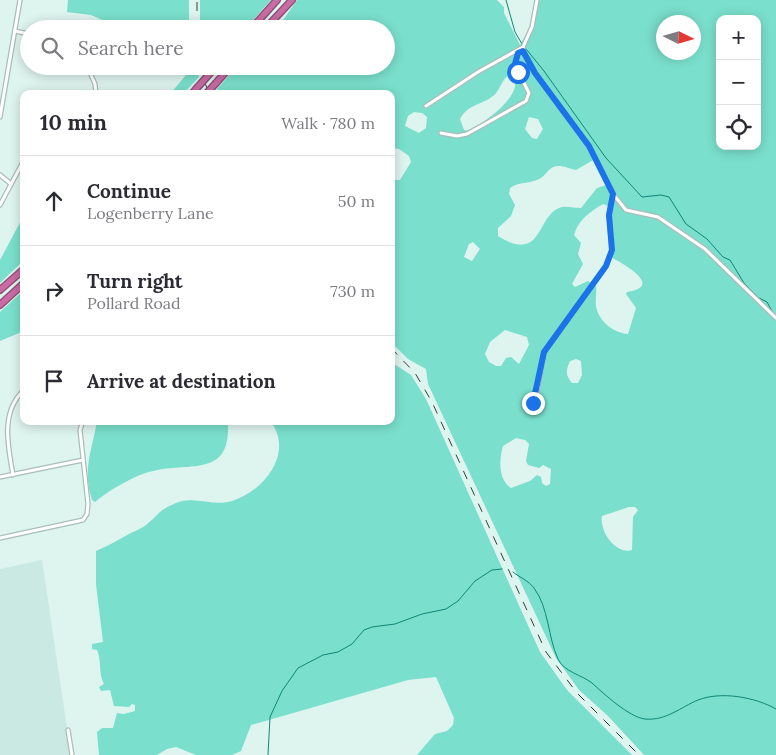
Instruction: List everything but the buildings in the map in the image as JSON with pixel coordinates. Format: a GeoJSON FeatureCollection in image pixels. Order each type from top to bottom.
{"type":"FeatureCollection","features":[{"type":"Feature","properties":{"kind":"highway"},"geometry":{"type":"LineString","coordinates":[[259,20],[277,0]]}},
{"type":"Feature","properties":{"kind":"highway"},"geometry":{"type":"LineString","coordinates":[[273,20],[292,0]]}},
{"type":"Feature","properties":{"kind":"highway"},"geometry":{"type":"LineString","coordinates":[[196,90],[209,75]]}},
{"type":"Feature","properties":{"kind":"highway"},"geometry":{"type":"LineString","coordinates":[[209,90],[223,75]]}},
{"type":"Feature","properties":{"kind":"highway"},"geometry":{"type":"LineString","coordinates":[[0,290],[20,272]]}},
{"type":"Feature","properties":{"kind":"highway"},"geometry":{"type":"LineString","coordinates":[[0,305],[20,287]]}},
{"type":"Feature","properties":{"kind":"street"},"geometry":{"type":"LineString","coordinates":[[0,116],[20,0]]}},
{"type":"Feature","properties":{"kind":"street"},"geometry":{"type":"LineString","coordinates":[[441,133],[458,136],[467,134],[526,100],[529,93],[515,64],[517,54],[523,49],[532,27],[537,0]]}},
{"type":"Feature","properties":{"kind":"street"},"geometry":{"type":"LineString","coordinates":[[15,31],[20,32]]}},
{"type":"Feature","properties":{"kind":"street"},"geometry":{"type":"LineString","coordinates":[[426,106],[478,72],[523,49]]}},
{"type":"Feature","properties":{"kind":"street"},"geometry":{"type":"LineString","coordinates":[[523,49],[535,73],[589,146],[613,194],[626,210],[658,217],[705,250],[776,318]]}},
{"type":"Feature","properties":{"kind":"street"},"geometry":{"type":"LineString","coordinates":[[91,75],[95,90]]}},
{"type":"Feature","properties":{"kind":"street"},"geometry":{"type":"LineString","coordinates":[[0,205],[20,167]]}},
{"type":"Feature","properties":{"kind":"street"},"geometry":{"type":"LineString","coordinates":[[0,175],[11,184]]}},
{"type":"Feature","properties":{"kind":"street"},"geometry":{"type":"LineString","coordinates":[[534,410],[544,352],[606,266],[611,256],[613,245],[609,215],[613,194]]}},
{"type":"Feature","properties":{"kind":"street"},"geometry":{"type":"LineString","coordinates":[[13,475],[5,427],[12,404],[20,395]]}},
{"type":"Feature","properties":{"kind":"street"},"geometry":{"type":"LineString","coordinates":[[0,538],[83,520],[87,514],[80,430],[82,425]]}},
{"type":"Feature","properties":{"kind":"street"},"geometry":{"type":"LineString","coordinates":[[0,478],[83,460]]}},
{"type":"Feature","properties":{"kind":"street"},"geometry":{"type":"LineString","coordinates":[[68,730],[72,755]]}},
{"type":"Feature","properties":{"kind":"shaded area"},"geometry":{"type":"Polygon","coordinates":[[[42,560],[71,755],[0,755],[0,569],[42,560]]]}},
{"type":"Feature","properties":{"kind":"green space"},"geometry":{"type":"Polygon","coordinates":[[[68,0],[189,0],[189,20],[102,20],[91,15],[67,12],[68,0]]]}},
{"type":"Feature","properties":{"kind":"green space"},"geometry":{"type":"Polygon","coordinates":[[[200,0],[271,0],[253,20],[200,20],[200,0]]]}},
{"type":"Feature","properties":{"kind":"green space"},"geometry":{"type":"Polygon","coordinates":[[[297,0],[497,0],[504,7],[504,13],[520,45],[531,26],[535,0],[776,0],[776,755],[644,755],[608,716],[579,690],[556,658],[428,384],[426,369],[408,359],[395,346],[395,180],[400,180],[411,162],[409,156],[395,148],[395,90],[217,90],[229,75],[395,75],[395,20],[283,20],[297,0]],[[511,74],[505,78],[493,96],[463,114],[460,119],[464,130],[469,131],[484,121],[507,101],[513,93],[515,85],[515,76],[511,74]],[[414,112],[408,116],[405,126],[419,133],[426,128],[427,117],[422,113],[414,112]],[[529,117],[525,129],[532,138],[537,139],[543,129],[538,119],[529,117]],[[595,159],[576,170],[562,166],[554,167],[537,180],[518,184],[510,188],[509,194],[515,205],[511,216],[498,228],[498,236],[513,243],[524,245],[538,235],[554,211],[562,207],[581,208],[597,188],[606,185],[595,159]],[[603,204],[594,210],[582,220],[576,230],[574,235],[581,243],[578,254],[583,264],[572,284],[575,287],[588,281],[596,286],[597,311],[603,321],[617,331],[628,334],[636,308],[626,294],[638,289],[642,285],[637,274],[609,256],[608,206],[603,204]],[[473,242],[469,244],[464,257],[472,261],[480,249],[473,242]],[[505,330],[490,342],[485,354],[489,362],[496,366],[501,366],[506,358],[511,357],[519,364],[529,345],[527,337],[505,330]],[[576,359],[570,361],[567,372],[572,383],[578,383],[582,375],[581,361],[576,359]],[[516,438],[503,446],[501,469],[504,480],[511,488],[530,481],[537,475],[541,477],[542,483],[546,486],[550,484],[551,469],[543,465],[539,468],[528,465],[526,461],[529,444],[525,440],[516,438]],[[629,507],[602,516],[603,528],[610,540],[620,549],[632,550],[633,517],[638,510],[635,507],[629,507]]]}},
{"type":"Feature","properties":{"kind":"green space"},"geometry":{"type":"Polygon","coordinates":[[[186,75],[198,75],[199,77],[187,90],[173,90],[186,75]]]}},
{"type":"Feature","properties":{"kind":"green space"},"geometry":{"type":"Polygon","coordinates":[[[20,222],[20,264],[0,283],[0,260],[20,222]]]}},
{"type":"Feature","properties":{"kind":"green space"},"geometry":{"type":"Polygon","coordinates":[[[20,294],[20,333],[0,341],[0,312],[20,294]]]}},
{"type":"Feature","properties":{"kind":"green space"},"geometry":{"type":"Polygon","coordinates":[[[395,365],[411,375],[426,399],[540,652],[567,690],[632,755],[417,755],[435,734],[447,731],[453,725],[454,718],[436,677],[408,680],[251,725],[241,751],[232,755],[196,755],[176,747],[167,749],[157,755],[99,755],[97,732],[102,728],[113,728],[117,713],[124,714],[135,711],[135,705],[132,704],[129,707],[114,706],[110,690],[101,691],[99,687],[104,684],[97,650],[92,649],[92,644],[103,642],[96,584],[96,551],[144,526],[162,511],[176,503],[190,500],[218,503],[232,501],[255,489],[272,469],[277,458],[279,446],[277,434],[272,425],[395,425],[395,365]]]}},
{"type":"Feature","properties":{"kind":"green space"},"geometry":{"type":"Polygon","coordinates":[[[96,425],[228,425],[227,441],[223,453],[215,460],[195,466],[149,472],[132,478],[95,502],[92,500],[88,479],[96,425]]]}},
{"type":"Feature","properties":{"kind":"waterway"},"geometry":{"type":"LineString","coordinates":[[506,0],[515,32],[522,44],[544,71],[606,158],[642,197],[661,195],[669,197],[686,224],[707,239],[723,257],[730,260],[744,283],[759,298],[767,302],[773,313]]}},
{"type":"Feature","properties":{"kind":"waterway"},"geometry":{"type":"LineString","coordinates":[[268,755],[270,717],[282,691],[298,668],[323,655],[338,652],[352,644],[364,630],[395,624],[422,614],[446,609],[458,601],[475,581],[492,570],[502,569]]}},
{"type":"Feature","properties":{"kind":"waterway"},"geometry":{"type":"LineString","coordinates":[[513,572],[527,581],[539,596],[546,614],[555,651],[564,667],[588,680],[632,714],[645,719],[660,718],[698,700],[717,696],[738,697],[758,701],[776,709]]}},
{"type":"Feature","properties":{"kind":"railway"},"geometry":{"type":"LineString","coordinates":[[197,0],[197,20]]}},
{"type":"Feature","properties":{"kind":"railway"},"geometry":{"type":"LineString","coordinates":[[202,75],[208,90]]}},
{"type":"Feature","properties":{"kind":"railway"},"geometry":{"type":"LineString","coordinates":[[395,352],[415,373],[432,402],[546,652],[577,693],[639,755]]}},
{"type":"Feature","properties":{"kind":"route"},"geometry":{"type":"LineString","coordinates":[[518,72],[515,64],[516,58],[518,53],[523,51],[535,73],[589,146],[613,194],[609,210],[613,245],[611,256],[606,266],[544,352],[533,403]]}}]}
